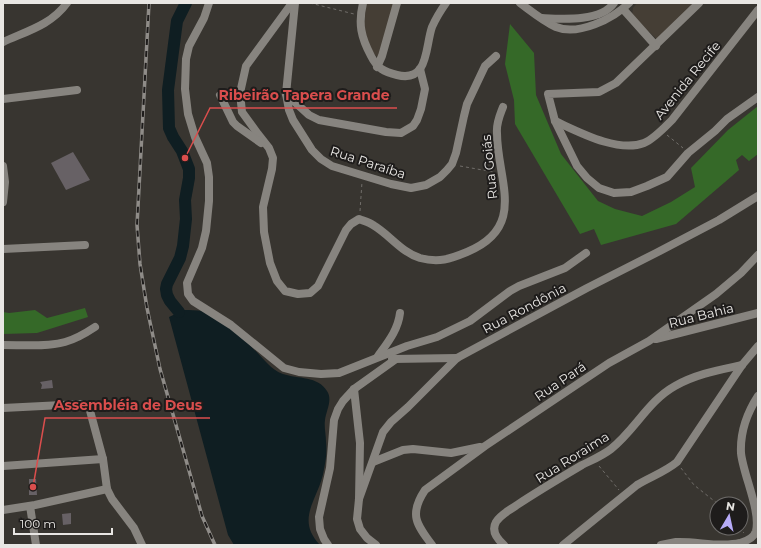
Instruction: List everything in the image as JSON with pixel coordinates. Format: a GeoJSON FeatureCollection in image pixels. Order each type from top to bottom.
{"type":"FeatureCollection","features":[{"type":"Feature","properties":{"kind":"street"},"geometry":{"type":"LineString","coordinates":[[3,42],[31,31],[48,22],[61,11],[66,3]]}},
{"type":"Feature","properties":{"kind":"street"},"geometry":{"type":"LineString","coordinates":[[209,3],[204,18],[189,46],[186,59],[185,89],[188,114],[195,137],[207,164],[209,177],[209,201],[206,231],[202,248],[187,283],[188,294],[193,301],[231,325],[284,368],[299,372],[321,374],[340,372],[407,346],[437,338],[470,321],[510,291],[565,268],[586,253]]}},
{"type":"Feature","properties":{"kind":"street"},"geometry":{"type":"LineString","coordinates":[[293,3],[246,66],[240,93],[242,112],[269,148],[273,158],[264,207],[264,232],[270,263],[277,281],[285,291],[298,294],[310,293],[318,286],[346,230],[351,224],[359,220]]}},
{"type":"Feature","properties":{"kind":"street","name":"Rua Paraíba"},"geometry":{"type":"LineString","coordinates":[[293,3],[286,94],[289,110],[293,120],[312,150],[321,159],[332,166],[391,184],[411,188],[426,185],[440,177],[452,164],[468,104],[485,66],[496,56]]}},
{"type":"Feature","properties":{"kind":"street"},"geometry":{"type":"LineString","coordinates":[[364,3],[360,15],[361,34],[366,47],[377,66],[385,72],[404,77],[414,75],[420,70],[429,45],[432,27],[446,3]]}},
{"type":"Feature","properties":{"kind":"street"},"geometry":{"type":"LineString","coordinates":[[377,66],[382,56],[397,3]]}},
{"type":"Feature","properties":{"kind":"street"},"geometry":{"type":"LineString","coordinates":[[520,3],[556,27],[564,28],[577,28],[596,25],[626,6],[656,46]]}},
{"type":"Feature","properties":{"kind":"street"},"geometry":{"type":"LineString","coordinates":[[541,18],[587,17],[605,11],[614,3]]}},
{"type":"Feature","properties":{"kind":"street"},"geometry":{"type":"LineString","coordinates":[[699,3],[616,83],[599,92],[548,94],[556,121],[577,166],[587,178],[599,188],[614,193],[631,192],[647,186],[667,177],[688,153],[727,119],[758,97]]}},
{"type":"Feature","properties":{"kind":"street","name":"Avenida Recife"},"geometry":{"type":"LineString","coordinates":[[556,121],[612,144],[627,145],[644,143],[662,130],[672,120],[758,10]]}},
{"type":"Feature","properties":{"kind":"street"},"geometry":{"type":"LineString","coordinates":[[286,94],[309,115],[319,120],[386,132],[401,133],[413,126],[421,109],[425,89],[420,70]]}},
{"type":"Feature","properties":{"kind":"street"},"geometry":{"type":"LineString","coordinates":[[3,99],[77,90]]}},
{"type":"Feature","properties":{"kind":"street"},"geometry":{"type":"LineString","coordinates":[[220,95],[233,122],[269,148]]}},
{"type":"Feature","properties":{"kind":"street","name":"Rua Goiás"},"geometry":{"type":"LineString","coordinates":[[359,220],[372,224],[403,249],[420,258],[437,260],[450,259],[471,251],[485,243],[500,224],[505,210],[506,197],[496,133],[503,107]]}},
{"type":"Feature","properties":{"kind":"street"},"geometry":{"type":"LineString","coordinates":[[3,166],[3,202]]}},
{"type":"Feature","properties":{"kind":"street","name":"Rua Rondônia"},"geometry":{"type":"LineString","coordinates":[[359,499],[383,432],[391,422],[457,358],[587,288],[719,220],[758,196]]}},
{"type":"Feature","properties":{"kind":"street"},"geometry":{"type":"LineString","coordinates":[[3,249],[85,245]]}},
{"type":"Feature","properties":{"kind":"street","name":"Rua Pará"},"geometry":{"type":"LineString","coordinates":[[432,545],[420,530],[416,520],[415,511],[418,499],[425,490],[485,446],[609,362],[649,340],[730,284],[758,254]]}},
{"type":"Feature","properties":{"kind":"street"},"geometry":{"type":"LineString","coordinates":[[378,357],[396,331],[399,324],[400,313]]}},
{"type":"Feature","properties":{"kind":"street","name":"Rua Bahia"},"geometry":{"type":"LineString","coordinates":[[649,340],[758,313]]}},
{"type":"Feature","properties":{"kind":"street"},"geometry":{"type":"LineString","coordinates":[[3,345],[65,342],[95,327]]}},
{"type":"Feature","properties":{"kind":"street"},"geometry":{"type":"LineString","coordinates":[[562,545],[647,479],[667,470],[677,462],[742,365],[758,346]]}},
{"type":"Feature","properties":{"kind":"street"},"geometry":{"type":"LineString","coordinates":[[378,357],[396,359],[457,358]]}},
{"type":"Feature","properties":{"kind":"street"},"geometry":{"type":"LineString","coordinates":[[328,545],[320,529],[319,517],[330,468],[334,420],[343,400],[354,389],[396,359]]}},
{"type":"Feature","properties":{"kind":"street","name":"Rua Roraima"},"geometry":{"type":"LineString","coordinates":[[504,545],[496,539],[494,530],[495,523],[501,517],[526,499],[612,448],[625,436],[657,399],[689,379],[742,365]]}},
{"type":"Feature","properties":{"kind":"street","name":"Rua Rondônia"},"geometry":{"type":"LineString","coordinates":[[354,389],[360,443],[359,499],[357,519],[360,529],[367,538],[376,545]]}},
{"type":"Feature","properties":{"kind":"street"},"geometry":{"type":"LineString","coordinates":[[661,545],[676,542],[730,545],[750,540],[756,531],[758,520],[741,455],[741,440],[751,407],[758,396]]}},
{"type":"Feature","properties":{"kind":"street"},"geometry":{"type":"LineString","coordinates":[[3,408],[82,404],[89,407],[103,460],[107,489],[112,499],[134,528],[142,545]]}},
{"type":"Feature","properties":{"kind":"street"},"geometry":{"type":"LineString","coordinates":[[373,462],[404,450],[413,449],[451,453],[485,446]]}},
{"type":"Feature","properties":{"kind":"street"},"geometry":{"type":"LineString","coordinates":[[3,466],[103,460]]}},
{"type":"Feature","properties":{"kind":"street"},"geometry":{"type":"LineString","coordinates":[[3,510],[30,506],[107,489]]}},
{"type":"Feature","properties":{"kind":"street"},"geometry":{"type":"LineString","coordinates":[[30,506],[36,545]]}},
{"type":"Feature","properties":{"kind":"path"},"geometry":{"type":"LineString","coordinates":[[310,3],[360,15]]}},
{"type":"Feature","properties":{"kind":"path"},"geometry":{"type":"LineString","coordinates":[[662,130],[688,153]]}},
{"type":"Feature","properties":{"kind":"path"},"geometry":{"type":"LineString","coordinates":[[452,164],[502,173]]}},
{"type":"Feature","properties":{"kind":"path"},"geometry":{"type":"LineString","coordinates":[[359,220],[362,175]]}},
{"type":"Feature","properties":{"kind":"path"},"geometry":{"type":"LineString","coordinates":[[594,459],[624,496]]}},
{"type":"Feature","properties":{"kind":"path"},"geometry":{"type":"LineString","coordinates":[[677,462],[694,485],[709,497]]}},
{"type":"Feature","properties":{"kind":"shaded area"},"geometry":{"type":"Polygon","coordinates":[[[366,3],[401,3],[383,62],[370,50],[364,29],[366,3]]]}},
{"type":"Feature","properties":{"kind":"shaded area"},"geometry":{"type":"Polygon","coordinates":[[[637,3],[696,3],[658,40],[632,16],[633,8],[637,3]]]}},
{"type":"Feature","properties":{"kind":"shaded area"},"geometry":{"type":"Polygon","coordinates":[[[184,310],[202,311],[221,320],[238,333],[275,370],[289,376],[313,380],[323,386],[329,394],[329,406],[325,423],[325,462],[322,479],[309,517],[309,526],[320,545],[234,545],[228,535],[169,317],[184,310]]]}},
{"type":"Feature","properties":{"kind":"green space"},"geometry":{"type":"Polygon","coordinates":[[[510,24],[534,53],[536,95],[561,154],[598,201],[615,209],[642,216],[671,202],[695,187],[691,168],[728,130],[758,106],[758,154],[749,161],[742,155],[736,160],[739,170],[676,224],[601,245],[594,229],[580,234],[515,124],[514,100],[505,64],[510,24]]]}},
{"type":"Feature","properties":{"kind":"green space"},"geometry":{"type":"Polygon","coordinates":[[[85,308],[88,317],[37,333],[3,334],[3,312],[9,313],[35,310],[47,318],[85,308]]]}},
{"type":"Feature","properties":{"kind":"building"},"geometry":{"type":"Polygon","coordinates":[[[73,152],[90,180],[66,190],[51,163],[73,152]]]}},
{"type":"Feature","properties":{"kind":"building"},"geometry":{"type":"Polygon","coordinates":[[[52,380],[53,388],[41,389],[42,385],[40,382],[52,380]]]}},
{"type":"Feature","properties":{"kind":"building"},"geometry":{"type":"Polygon","coordinates":[[[29,479],[36,479],[37,495],[29,495],[29,479]]]}},
{"type":"Feature","properties":{"kind":"building"},"geometry":{"type":"Polygon","coordinates":[[[71,513],[71,524],[63,525],[62,514],[71,513]]]}},
{"type":"Feature","properties":{"kind":"waterway"},"geometry":{"type":"LineString","coordinates":[[179,312],[170,301],[166,289],[180,258],[183,246],[186,219],[185,200],[189,169],[182,151],[169,128],[168,90],[177,21],[186,3]]}},
{"type":"Feature","properties":{"kind":"railway"},"geometry":{"type":"LineString","coordinates":[[149,3],[137,225],[140,264],[147,308],[160,369],[202,516],[215,545]]}},
{"type":"Feature","properties":{"kind":"place","name":"Ribeirão Tapera Grande"},"geometry":{"type":"Point","coordinates":[185,158]}},
{"type":"Feature","properties":{"kind":"place","name":"Assembléia de Deus"},"geometry":{"type":"Point","coordinates":[33,487]}}]}
